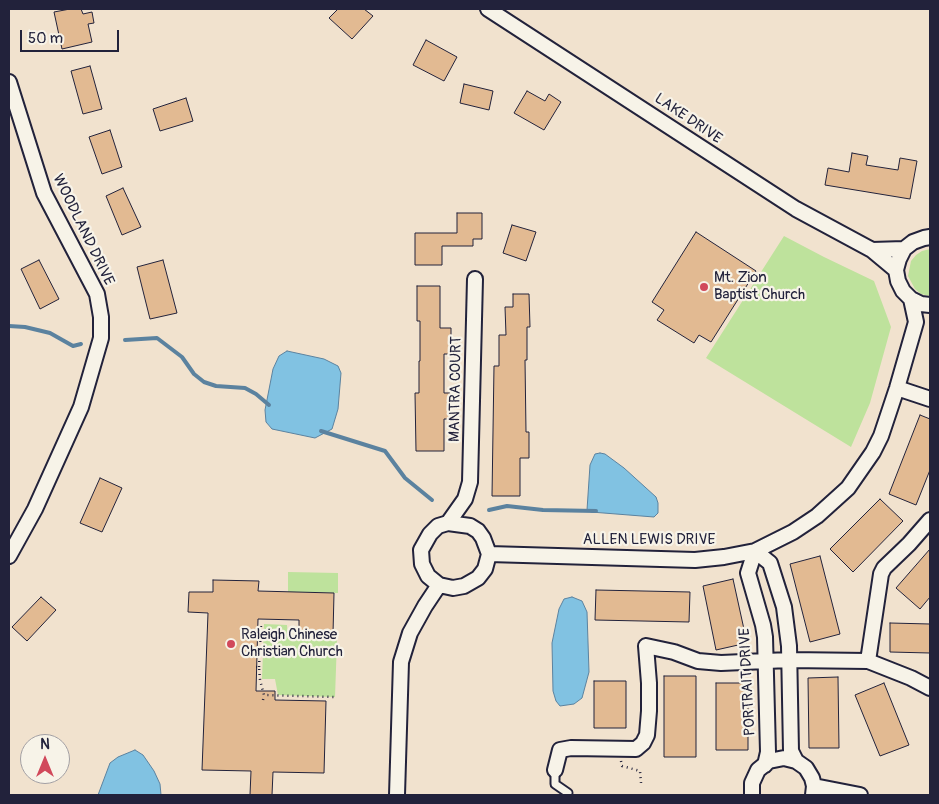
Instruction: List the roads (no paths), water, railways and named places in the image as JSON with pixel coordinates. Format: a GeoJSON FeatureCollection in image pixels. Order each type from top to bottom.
{"type":"FeatureCollection","features":[{"type":"Feature","properties":{"kind":"street","name":"LAKE DRIVE"},"geometry":{"type":"LineString","coordinates":[[488,9],[796,210],[872,250],[896,270],[898,281],[903,291],[911,298]]}},
{"type":"Feature","properties":{"kind":"street","name":"WOODLAND DRIVE"},"geometry":{"type":"LineString","coordinates":[[9,82],[44,194],[97,294],[101,316],[101,338],[81,407],[35,508],[9,556]]}},
{"type":"Feature","properties":{"kind":"street","name":"LAKE DRIVE"},"geometry":{"type":"LineString","coordinates":[[872,250],[904,249],[913,242],[930,238]]}},
{"type":"Feature","properties":{"kind":"street"},"geometry":{"type":"LineString","coordinates":[[896,270],[904,249]]}},
{"type":"Feature","properties":{"kind":"street","name":"MANTRA COURT"},"geometry":{"type":"LineString","coordinates":[[448,522],[465,499],[470,482],[475,279]]}},
{"type":"Feature","properties":{"kind":"street"},"geometry":{"type":"LineString","coordinates":[[911,298],[921,304],[930,305]]}},
{"type":"Feature","properties":{"kind":"street","name":"ALLEN LEWIS DRIVE"},"geometry":{"type":"LineString","coordinates":[[489,554],[694,560],[755,551],[793,532],[817,516],[848,488],[873,452],[881,436],[897,388],[916,322],[911,298]]}},
{"type":"Feature","properties":{"kind":"street"},"geometry":{"type":"LineString","coordinates":[[916,322],[930,310]]}},
{"type":"Feature","properties":{"kind":"street"},"geometry":{"type":"LineString","coordinates":[[897,388],[930,399]]}},
{"type":"Feature","properties":{"kind":"street","name":"MANTRA COURT"},"geometry":{"type":"LineString","coordinates":[[465,499],[470,526]]}},
{"type":"Feature","properties":{"kind":"street"},"geometry":{"type":"LineString","coordinates":[[868,661],[884,568],[930,520]]}},
{"type":"Feature","properties":{"kind":"street"},"geometry":{"type":"LineString","coordinates":[[448,522],[470,526],[483,538],[489,554],[485,569],[478,578],[464,586],[453,588],[439,585],[428,576],[422,564],[422,550],[430,534],[438,526],[448,522]]}},
{"type":"Feature","properties":{"kind":"street","name":"PORTRAIT DRIVE"},"geometry":{"type":"LineString","coordinates":[[752,795],[752,783],[758,770],[765,765],[768,752],[778,661],[788,627],[770,563],[755,551],[748,573],[763,626],[778,661],[791,751],[796,761],[806,768],[812,778],[814,791]]}},
{"type":"Feature","properties":{"kind":"street"},"geometry":{"type":"LineString","coordinates":[[397,795],[401,662],[410,633],[424,606],[439,585]]}},
{"type":"Feature","properties":{"kind":"street"},"geometry":{"type":"LineString","coordinates":[[554,770],[560,750],[571,748],[636,749],[643,744],[647,735],[649,711],[646,646],[674,652],[698,661],[721,663],[868,661],[912,678],[930,688]]}},
{"type":"Feature","properties":{"kind":"street"},"geometry":{"type":"LineString","coordinates":[[765,765],[770,761],[784,758],[796,761]]}},
{"type":"Feature","properties":{"kind":"street"},"geometry":{"type":"LineString","coordinates":[[814,791],[860,795]]}},
{"type":"Feature","properties":{"kind":"lane"},"geometry":{"type":"LineString","coordinates":[[554,770],[555,784],[568,793]]}},
{"type":"Feature","properties":{"kind":"water"},"geometry":{"type":"Polygon","coordinates":[[[287,351],[324,359],[338,366],[341,373],[338,409],[332,429],[315,438],[272,429],[266,422],[265,410],[273,369],[279,356],[287,351]]]}},
{"type":"Feature","properties":{"kind":"water"},"geometry":{"type":"Polygon","coordinates":[[[595,454],[605,454],[624,468],[656,497],[658,513],[654,517],[591,512],[587,510],[590,465],[595,454]]]}},
{"type":"Feature","properties":{"kind":"water"},"geometry":{"type":"Polygon","coordinates":[[[572,597],[582,601],[587,612],[589,672],[582,698],[574,704],[560,706],[556,701],[553,691],[552,643],[559,609],[564,599],[572,597]]]}},
{"type":"Feature","properties":{"kind":"water"},"geometry":{"type":"Polygon","coordinates":[[[135,750],[143,755],[154,771],[160,784],[161,795],[98,795],[110,763],[118,757],[135,750]]]}},
{"type":"Feature","properties":{"kind":"waterway"},"geometry":{"type":"LineString","coordinates":[[9,326],[25,327],[50,333],[73,346],[81,344]]}},
{"type":"Feature","properties":{"kind":"waterway"},"geometry":{"type":"LineString","coordinates":[[125,340],[157,338],[182,357],[194,374],[204,382],[216,386],[245,388],[269,405]]}},
{"type":"Feature","properties":{"kind":"waterway"},"geometry":{"type":"LineString","coordinates":[[321,431],[385,451],[405,478],[432,500]]}},
{"type":"Feature","properties":{"kind":"waterway"},"geometry":{"type":"LineString","coordinates":[[489,510],[507,506],[543,510],[596,511]]}},
{"type":"Feature","properties":{"kind":"place","name":"Mt. Zion Baptist Church"},"geometry":{"type":"Point","coordinates":[704,287]}},
{"type":"Feature","properties":{"kind":"place","name":"Raleigh Chinese Christian Church"},"geometry":{"type":"Point","coordinates":[231,644]}}]}
